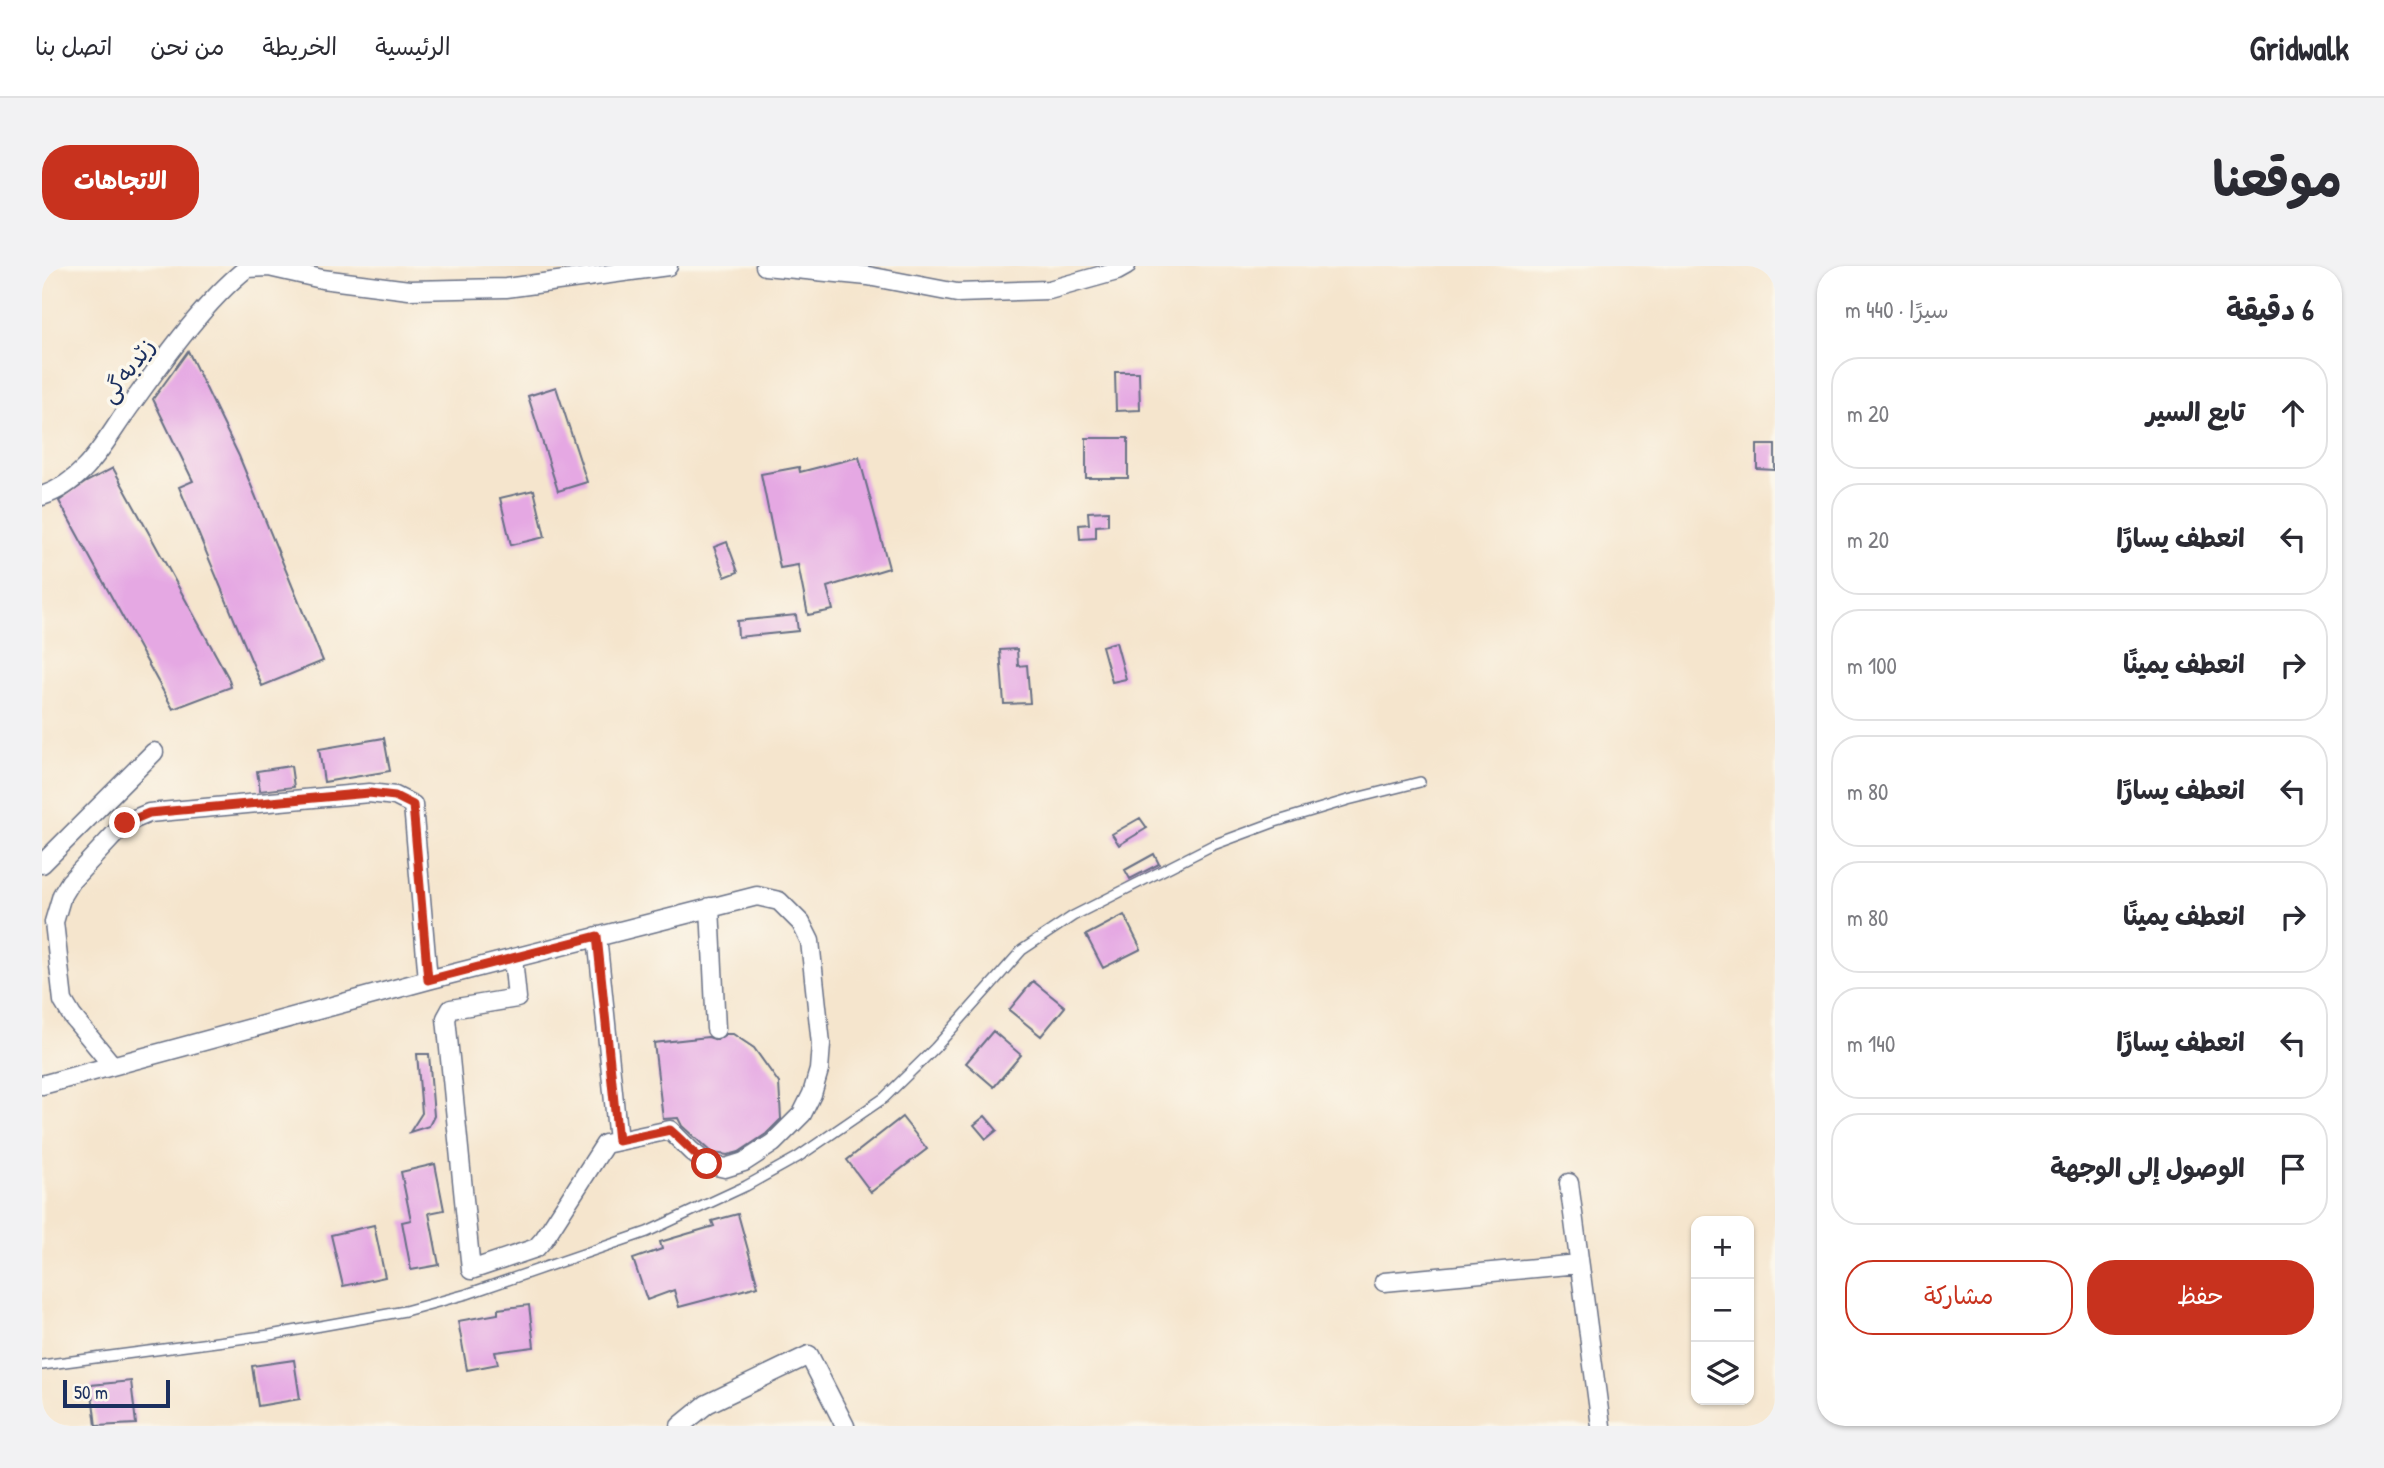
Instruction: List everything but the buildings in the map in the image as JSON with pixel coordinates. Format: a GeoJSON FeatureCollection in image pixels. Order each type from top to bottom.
{"type":"FeatureCollection","features":[{"type":"Feature","properties":{"kind":"street"},"geometry":{"type":"LineString","coordinates":[[247,267],[269,267],[323,279],[410,290],[506,288],[668,266]]}},
{"type":"Feature","properties":{"kind":"street"},"geometry":{"type":"LineString","coordinates":[[765,266],[868,276],[957,293],[1049,290],[1126,266]]}},
{"type":"Feature","properties":{"kind":"street","name":"زێدبەگی"},"geometry":{"type":"LineString","coordinates":[[42,496],[71,481],[92,462],[157,370],[220,291],[247,267]]}},
{"type":"Feature","properties":{"kind":"street"},"geometry":{"type":"LineString","coordinates":[[42,864],[154,752]]}},
{"type":"Feature","properties":{"kind":"street"},"geometry":{"type":"LineString","coordinates":[[112,1065],[63,1001],[54,922],[62,895],[70,882],[107,839],[125,823],[149,813],[369,793],[395,796],[413,805],[428,980]]}},
{"type":"Feature","properties":{"kind":"street"},"geometry":{"type":"LineString","coordinates":[[42,1085],[428,980],[710,907],[757,896],[779,901],[801,923],[810,941],[821,1044],[819,1070],[812,1094],[802,1114],[773,1143],[744,1162],[725,1168],[707,1164],[670,1130],[605,1144],[536,1248],[471,1270],[446,1018],[451,1009],[463,1005],[517,998],[513,958]]}},
{"type":"Feature","properties":{"kind":"street"},"geometry":{"type":"LineString","coordinates":[[710,907],[716,1029]]}},
{"type":"Feature","properties":{"kind":"street"},"geometry":{"type":"LineString","coordinates":[[597,936],[618,1141]]}},
{"type":"Feature","properties":{"kind":"street"},"geometry":{"type":"LineString","coordinates":[[1569,1183],[1601,1426]]}},
{"type":"Feature","properties":{"kind":"street"},"geometry":{"type":"LineString","coordinates":[[1384,1282],[1579,1264]]}},
{"type":"Feature","properties":{"kind":"street"},"geometry":{"type":"LineString","coordinates":[[680,1426],[707,1404],[809,1355],[845,1426]]}},
{"type":"Feature","properties":{"kind":"lane"},"geometry":{"type":"LineString","coordinates":[[42,1365],[257,1337],[405,1311],[467,1294],[647,1232],[746,1186],[798,1157],[884,1098],[935,1048],[1022,950],[1073,916],[1213,845],[1275,822],[1420,782]]}},
{"type":"Feature","properties":{"kind":"route"},"geometry":{"type":"LineString","coordinates":[[125,823],[149,813],[369,793],[395,796],[413,805],[428,980],[597,936],[618,1141],[670,1130],[707,1164]]}}]}
